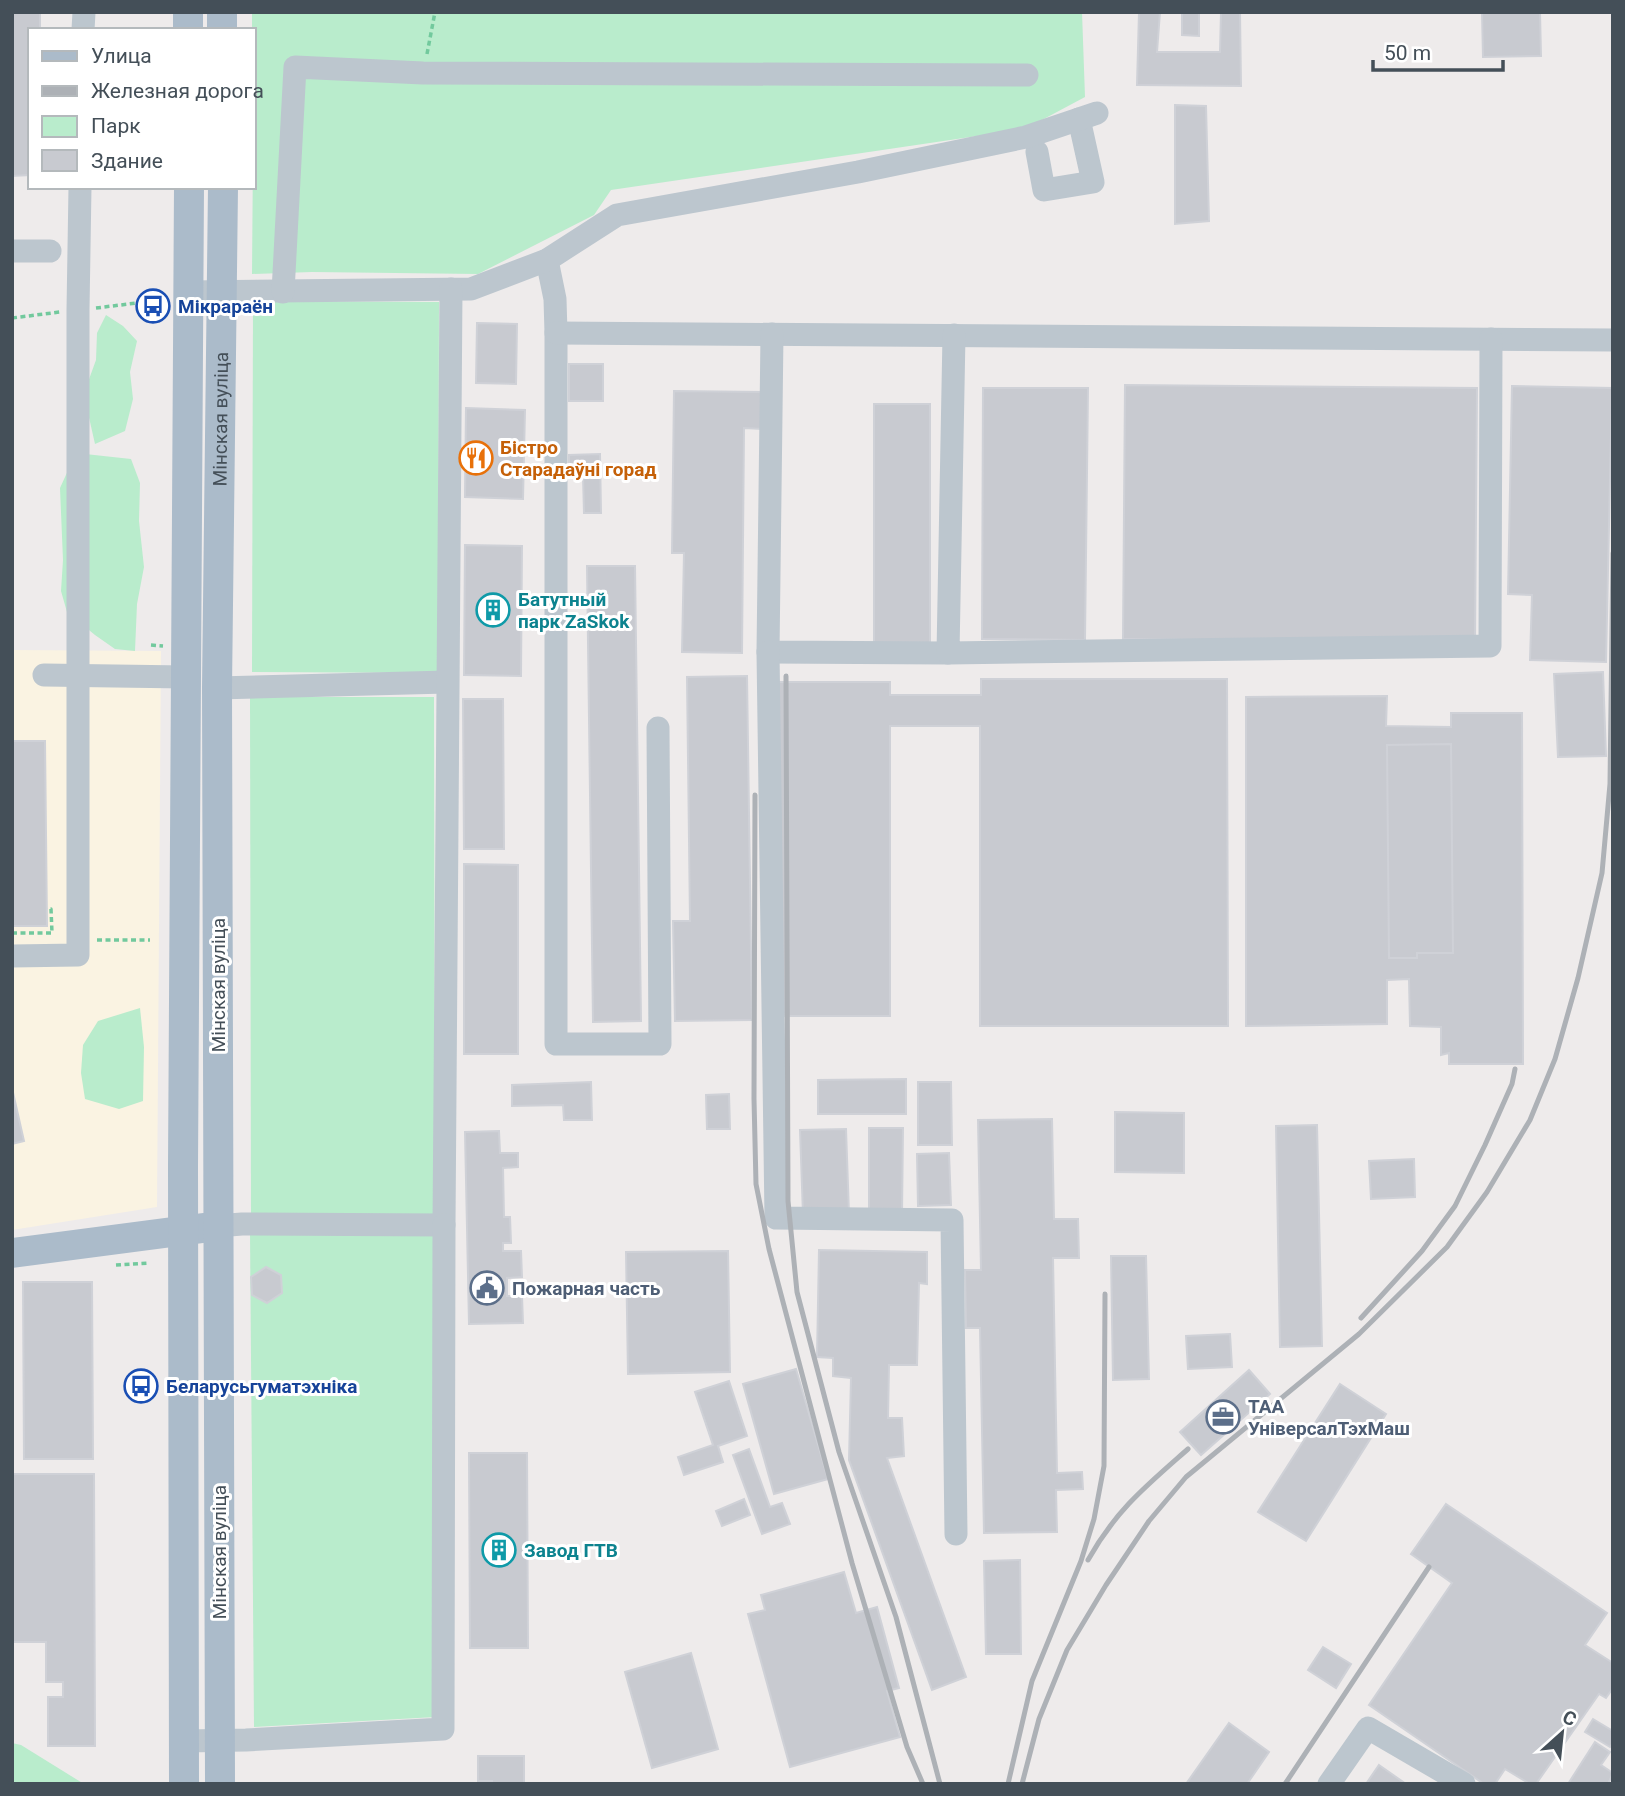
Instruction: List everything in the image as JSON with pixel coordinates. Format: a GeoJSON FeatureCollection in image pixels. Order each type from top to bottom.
{"type":"FeatureCollection","features":[{"type":"Feature","properties":{"kind":"main road","name":"Мінская вуліца"},"geometry":{"type":"LineString","coordinates":[[184,1784],[183,1230],[189,189]]}},
{"type":"Feature","properties":{"kind":"main road","name":"Мінская вуліца"},"geometry":{"type":"LineString","coordinates":[[220,1784],[217,688],[223,189]]}},
{"type":"Feature","properties":{"kind":"main road"},"geometry":{"type":"LineString","coordinates":[[187,431],[199,418],[208,418],[221,428]]}},
{"type":"Feature","properties":{"kind":"main road"},"geometry":{"type":"LineString","coordinates":[[12,1254],[217,1226]]}},
{"type":"Feature","properties":{"kind":"lane"},"geometry":{"type":"LineString","coordinates":[[283,292],[295,67],[424,73],[1027,75]]}},
{"type":"Feature","properties":{"kind":"lane"},"geometry":{"type":"LineString","coordinates":[[188,292],[471,289],[547,260],[617,215],[858,172],[1026,137],[1088,116],[1093,181],[1044,190],[1037,152]]}},
{"type":"Feature","properties":{"kind":"lane"},"geometry":{"type":"LineString","coordinates":[[12,956],[78,955],[80,189]]}},
{"type":"Feature","properties":{"kind":"lane"},"geometry":{"type":"LineString","coordinates":[[12,251],[50,251]]}},
{"type":"Feature","properties":{"kind":"lane"},"geometry":{"type":"LineString","coordinates":[[547,260],[555,299],[556,333],[556,1044],[660,1044],[658,728]]}},
{"type":"Feature","properties":{"kind":"lane"},"geometry":{"type":"LineString","coordinates":[[184,1741],[443,1729],[451,289]]}},
{"type":"Feature","properties":{"kind":"lane"},"geometry":{"type":"LineString","coordinates":[[556,333],[1613,340]]}},
{"type":"Feature","properties":{"kind":"lane"},"geometry":{"type":"LineString","coordinates":[[772,334],[768,652],[776,1217],[952,1220],[956,1534]]}},
{"type":"Feature","properties":{"kind":"lane"},"geometry":{"type":"LineString","coordinates":[[948,653],[954,335]]}},
{"type":"Feature","properties":{"kind":"lane"},"geometry":{"type":"LineString","coordinates":[[768,652],[948,653],[1490,646],[1491,339]]}},
{"type":"Feature","properties":{"kind":"lane"},"geometry":{"type":"LineString","coordinates":[[44,674],[186,677]]}},
{"type":"Feature","properties":{"kind":"lane"},"geometry":{"type":"LineString","coordinates":[[217,688],[447,682]]}},
{"type":"Feature","properties":{"kind":"lane"},"geometry":{"type":"LineString","coordinates":[[217,1226],[444,1225]]}},
{"type":"Feature","properties":{"kind":"lane"},"geometry":{"type":"LineString","coordinates":[[1329,1784],[1368,1728],[1464,1784]]}},
{"type":"Feature","properties":{"kind":"path"},"geometry":{"type":"LineString","coordinates":[[424,73],[435,12]]}},
{"type":"Feature","properties":{"kind":"path"},"geometry":{"type":"LineString","coordinates":[[47,909],[51,909],[52,933]]}},
{"type":"Feature","properties":{"kind":"path"},"geometry":{"type":"LineString","coordinates":[[12,933],[52,933],[62,940],[150,940]]}},
{"type":"Feature","properties":{"kind":"shaded area"},"geometry":{"type":"Polygon","coordinates":[[[12,650],[161,651],[157,1207],[12,1230],[12,650]]]}},
{"type":"Feature","properties":{"kind":"green space"},"geometry":{"type":"Polygon","coordinates":[[[252,12],[1082,12],[1085,97],[1025,129],[611,190],[594,215],[478,274],[252,274],[253,189],[256,189],[256,28],[252,28],[252,12]]]}},
{"type":"Feature","properties":{"kind":"green space"},"geometry":{"type":"Polygon","coordinates":[[[253,301],[439,302],[438,673],[252,672],[253,301]]]}},
{"type":"Feature","properties":{"kind":"green space"},"geometry":{"type":"Polygon","coordinates":[[[106,315],[123,326],[137,341],[130,372],[133,399],[125,431],[95,444],[88,413],[88,382],[96,360],[97,333],[106,315]]]}},
{"type":"Feature","properties":{"kind":"green space"},"geometry":{"type":"Polygon","coordinates":[[[76,453],[131,459],[140,483],[139,521],[144,567],[137,604],[135,651],[115,649],[67,612],[61,591],[63,560],[60,488],[76,453]]]}},
{"type":"Feature","properties":{"kind":"green space"},"geometry":{"type":"Polygon","coordinates":[[[250,697],[434,697],[435,1216],[251,1216],[250,697]]]}},
{"type":"Feature","properties":{"kind":"green space"},"geometry":{"type":"Polygon","coordinates":[[[140,1008],[144,1047],[143,1101],[119,1109],[85,1099],[81,1073],[83,1045],[98,1021],[140,1008]]]}},
{"type":"Feature","properties":{"kind":"green space"},"geometry":{"type":"Polygon","coordinates":[[[250,1233],[434,1233],[436,1717],[254,1727],[250,1233]]]}},
{"type":"Feature","properties":{"kind":"green space"},"geometry":{"type":"Polygon","coordinates":[[[12,1743],[21,1745],[84,1784],[12,1784],[12,1743]]]}},
{"type":"Feature","properties":{"kind":"building"},"geometry":{"type":"Polygon","coordinates":[[[12,12],[40,12],[40,28],[28,28],[28,175],[12,176],[12,12]]]}},
{"type":"Feature","properties":{"kind":"building"},"geometry":{"type":"Polygon","coordinates":[[[1139,12],[1160,12],[1157,52],[1220,52],[1221,12],[1240,12],[1241,86],[1137,85],[1139,12]]]}},
{"type":"Feature","properties":{"kind":"building"},"geometry":{"type":"Polygon","coordinates":[[[1182,12],[1199,12],[1199,36],[1182,35],[1182,12]]]}},
{"type":"Feature","properties":{"kind":"building"},"geometry":{"type":"Polygon","coordinates":[[[1482,12],[1540,12],[1541,56],[1483,57],[1482,12]]]}},
{"type":"Feature","properties":{"kind":"building"},"geometry":{"type":"Polygon","coordinates":[[[1175,105],[1206,106],[1209,221],[1175,224],[1175,105]]]}},
{"type":"Feature","properties":{"kind":"building"},"geometry":{"type":"Polygon","coordinates":[[[477,323],[517,324],[516,384],[476,383],[477,323]]]}},
{"type":"Feature","properties":{"kind":"building"},"geometry":{"type":"Polygon","coordinates":[[[569,364],[603,364],[603,401],[569,401],[569,364]]]}},
{"type":"Feature","properties":{"kind":"building"},"geometry":{"type":"Polygon","coordinates":[[[1125,385],[1477,388],[1475,643],[1123,639],[1125,385]]]}},
{"type":"Feature","properties":{"kind":"building"},"geometry":{"type":"Polygon","coordinates":[[[1512,386],[1612,388],[1606,662],[1530,660],[1532,595],[1508,594],[1512,386]]]}},
{"type":"Feature","properties":{"kind":"building"},"geometry":{"type":"Polygon","coordinates":[[[983,388],[1088,388],[1085,640],[982,639],[983,388]]]}},
{"type":"Feature","properties":{"kind":"building"},"geometry":{"type":"Polygon","coordinates":[[[674,391],[763,392],[762,429],[744,428],[742,653],[682,652],[684,553],[672,553],[674,391]]]}},
{"type":"Feature","properties":{"kind":"building"},"geometry":{"type":"Polygon","coordinates":[[[874,404],[930,404],[930,643],[874,643],[874,404]]]}},
{"type":"Feature","properties":{"kind":"building"},"geometry":{"type":"Polygon","coordinates":[[[466,408],[525,410],[523,499],[465,497],[466,408]]]}},
{"type":"Feature","properties":{"kind":"building"},"geometry":{"type":"Polygon","coordinates":[[[600,454],[601,513],[584,513],[583,476],[569,476],[569,455],[600,454]]]}},
{"type":"Feature","properties":{"kind":"building","name":"Батутный парк ZaSkok"},"geometry":{"type":"Polygon","coordinates":[[[465,545],[522,546],[521,676],[464,675],[465,545]]]}},
{"type":"Feature","properties":{"kind":"building"},"geometry":{"type":"Polygon","coordinates":[[[587,566],[635,566],[641,1021],[593,1022],[587,566]]]}},
{"type":"Feature","properties":{"kind":"building"},"geometry":{"type":"Polygon","coordinates":[[[1603,672],[1606,756],[1558,757],[1554,674],[1603,672]]]}},
{"type":"Feature","properties":{"kind":"building"},"geometry":{"type":"Polygon","coordinates":[[[747,676],[752,1020],[675,1021],[673,921],[690,921],[687,677],[747,676]]]}},
{"type":"Feature","properties":{"kind":"building"},"geometry":{"type":"Polygon","coordinates":[[[981,679],[1227,679],[1228,1026],[980,1026],[980,726],[890,726],[890,1016],[779,1016],[778,682],[890,682],[890,695],[981,695],[981,679]]]}},
{"type":"Feature","properties":{"kind":"building"},"geometry":{"type":"Polygon","coordinates":[[[1387,696],[1386,726],[1451,727],[1451,713],[1522,713],[1523,1064],[1449,1064],[1449,1053],[1441,1055],[1441,1027],[1410,1026],[1409,979],[1387,980],[1387,1024],[1246,1026],[1246,697],[1387,696]]]}},
{"type":"Feature","properties":{"kind":"building"},"geometry":{"type":"Polygon","coordinates":[[[463,699],[503,699],[504,849],[464,849],[463,699]]]}},
{"type":"Feature","properties":{"kind":"building"},"geometry":{"type":"Polygon","coordinates":[[[12,741],[45,741],[47,926],[12,926],[12,741]]]}},
{"type":"Feature","properties":{"kind":"building"},"geometry":{"type":"Polygon","coordinates":[[[1451,744],[1453,953],[1417,953],[1417,958],[1389,958],[1387,745],[1451,744]]]}},
{"type":"Feature","properties":{"kind":"building"},"geometry":{"type":"Polygon","coordinates":[[[464,864],[518,865],[518,1054],[464,1054],[464,864]]]}},
{"type":"Feature","properties":{"kind":"building"},"geometry":{"type":"Polygon","coordinates":[[[906,1079],[906,1114],[818,1114],[818,1080],[906,1079]]]}},
{"type":"Feature","properties":{"kind":"building"},"geometry":{"type":"Polygon","coordinates":[[[591,1082],[592,1120],[564,1120],[563,1105],[512,1106],[512,1085],[591,1082]]]}},
{"type":"Feature","properties":{"kind":"building"},"geometry":{"type":"Polygon","coordinates":[[[918,1082],[951,1082],[952,1145],[918,1145],[918,1082]]]}},
{"type":"Feature","properties":{"kind":"building"},"geometry":{"type":"Polygon","coordinates":[[[12,1088],[24,1141],[12,1144],[12,1088]]]}},
{"type":"Feature","properties":{"kind":"building"},"geometry":{"type":"Polygon","coordinates":[[[729,1094],[730,1129],[707,1129],[706,1095],[729,1094]]]}},
{"type":"Feature","properties":{"kind":"building"},"geometry":{"type":"Polygon","coordinates":[[[1115,1112],[1184,1113],[1184,1173],[1115,1172],[1115,1112]]]}},
{"type":"Feature","properties":{"kind":"building"},"geometry":{"type":"Polygon","coordinates":[[[1052,1119],[1054,1219],[1078,1219],[1079,1258],[1053,1258],[1057,1473],[1082,1472],[1083,1489],[1056,1490],[1057,1532],[984,1533],[980,1328],[966,1328],[965,1270],[981,1270],[978,1120],[1052,1119]]]}},
{"type":"Feature","properties":{"kind":"building"},"geometry":{"type":"Polygon","coordinates":[[[1317,1125],[1322,1346],[1280,1347],[1276,1126],[1317,1125]]]}},
{"type":"Feature","properties":{"kind":"building"},"geometry":{"type":"Polygon","coordinates":[[[869,1128],[903,1128],[902,1215],[869,1214],[869,1128]]]}},
{"type":"Feature","properties":{"kind":"building"},"geometry":{"type":"Polygon","coordinates":[[[846,1129],[849,1214],[803,1215],[800,1130],[846,1129]]]}},
{"type":"Feature","properties":{"kind":"building"},"geometry":{"type":"Polygon","coordinates":[[[499,1131],[500,1153],[518,1153],[518,1167],[503,1168],[504,1217],[510,1217],[511,1243],[503,1243],[503,1251],[521,1251],[522,1277],[507,1278],[507,1296],[522,1296],[523,1323],[469,1324],[465,1132],[499,1131]]]}},
{"type":"Feature","properties":{"kind":"building"},"geometry":{"type":"Polygon","coordinates":[[[949,1153],[951,1205],[918,1206],[917,1154],[949,1153]]]}},
{"type":"Feature","properties":{"kind":"building"},"geometry":{"type":"Polygon","coordinates":[[[1414,1159],[1415,1197],[1371,1199],[1369,1161],[1414,1159]]]}},
{"type":"Feature","properties":{"kind":"building"},"geometry":{"type":"Polygon","coordinates":[[[819,1250],[927,1252],[927,1284],[919,1283],[917,1365],[889,1365],[888,1418],[902,1418],[904,1456],[887,1458],[966,1677],[932,1690],[849,1460],[851,1378],[833,1376],[833,1358],[817,1357],[819,1250]]]}},
{"type":"Feature","properties":{"kind":"building"},"geometry":{"type":"Polygon","coordinates":[[[728,1251],[730,1372],[628,1374],[626,1252],[728,1251]]]}},
{"type":"Feature","properties":{"kind":"building"},"geometry":{"type":"Polygon","coordinates":[[[1111,1256],[1146,1256],[1149,1379],[1113,1380],[1111,1256]]]}},
{"type":"Feature","properties":{"kind":"building"},"geometry":{"type":"Polygon","coordinates":[[[266,1267],[281,1275],[282,1293],[267,1303],[252,1295],[251,1277],[266,1267]]]}},
{"type":"Feature","properties":{"kind":"building"},"geometry":{"type":"Polygon","coordinates":[[[23,1282],[92,1282],[93,1459],[24,1459],[23,1282]]]}},
{"type":"Feature","properties":{"kind":"building"},"geometry":{"type":"Polygon","coordinates":[[[1230,1334],[1232,1367],[1188,1369],[1186,1336],[1230,1334]]]}},
{"type":"Feature","properties":{"kind":"building"},"geometry":{"type":"Polygon","coordinates":[[[796,1369],[828,1479],[774,1494],[743,1384],[796,1369]]]}},
{"type":"Feature","properties":{"kind":"building"},"geometry":{"type":"Polygon","coordinates":[[[1249,1370],[1270,1394],[1201,1455],[1180,1432],[1249,1370]]]}},
{"type":"Feature","properties":{"kind":"building"},"geometry":{"type":"Polygon","coordinates":[[[729,1381],[747,1436],[718,1446],[723,1462],[684,1475],[678,1457],[713,1445],[695,1392],[729,1381]]]}},
{"type":"Feature","properties":{"kind":"building"},"geometry":{"type":"Polygon","coordinates":[[[1340,1384],[1386,1414],[1306,1541],[1258,1512],[1340,1384]]]}},
{"type":"Feature","properties":{"kind":"building"},"geometry":{"type":"Polygon","coordinates":[[[749,1449],[770,1507],[782,1503],[790,1524],[762,1534],[733,1455],[749,1449]]]}},
{"type":"Feature","properties":{"kind":"building","name":"Завод ГТВ"},"geometry":{"type":"Polygon","coordinates":[[[469,1453],[527,1453],[528,1648],[470,1648],[469,1453]]]}},
{"type":"Feature","properties":{"kind":"building"},"geometry":{"type":"Polygon","coordinates":[[[12,1474],[94,1474],[95,1746],[48,1746],[48,1697],[63,1697],[63,1682],[46,1682],[46,1642],[12,1642],[12,1474]]]}},
{"type":"Feature","properties":{"kind":"building"},"geometry":{"type":"Polygon","coordinates":[[[744,1499],[750,1515],[722,1526],[716,1511],[744,1499]]]}},
{"type":"Feature","properties":{"kind":"building"},"geometry":{"type":"Polygon","coordinates":[[[1446,1504],[1607,1613],[1585,1645],[1613,1663],[1613,1688],[1606,1698],[1599,1694],[1536,1784],[1530,1784],[1505,1769],[1495,1784],[1484,1784],[1369,1705],[1452,1583],[1411,1554],[1446,1504]]]}},
{"type":"Feature","properties":{"kind":"building"},"geometry":{"type":"Polygon","coordinates":[[[1020,1560],[1021,1654],[986,1654],[984,1561],[1020,1560]]]}},
{"type":"Feature","properties":{"kind":"building"},"geometry":{"type":"Polygon","coordinates":[[[844,1572],[856,1613],[877,1607],[899,1688],[887,1691],[900,1737],[790,1767],[748,1614],[765,1610],[761,1595],[844,1572]]]}},
{"type":"Feature","properties":{"kind":"building"},"geometry":{"type":"Polygon","coordinates":[[[1323,1647],[1351,1664],[1336,1688],[1308,1670],[1323,1647]]]}},
{"type":"Feature","properties":{"kind":"building"},"geometry":{"type":"Polygon","coordinates":[[[691,1653],[718,1749],[652,1768],[625,1672],[691,1653]]]}},
{"type":"Feature","properties":{"kind":"building"},"geometry":{"type":"Polygon","coordinates":[[[1593,1719],[1613,1731],[1613,1743],[1610,1747],[1585,1732],[1593,1719]]]}},
{"type":"Feature","properties":{"kind":"building"},"geometry":{"type":"Polygon","coordinates":[[[1229,1723],[1269,1752],[1247,1784],[1186,1784],[1229,1723]]]}},
{"type":"Feature","properties":{"kind":"building"},"geometry":{"type":"Polygon","coordinates":[[[1595,1742],[1610,1752],[1601,1765],[1613,1773],[1608,1784],[1568,1784],[1595,1742]]]}},
{"type":"Feature","properties":{"kind":"building"},"geometry":{"type":"Polygon","coordinates":[[[478,1756],[524,1756],[524,1784],[478,1781],[478,1756]]]}},
{"type":"Feature","properties":{"kind":"building"},"geometry":{"type":"Polygon","coordinates":[[[1379,1765],[1406,1784],[1366,1784],[1379,1765]]]}},
{"type":"Feature","properties":{"kind":"railway"},"geometry":{"type":"LineString","coordinates":[[1022,1784],[1039,1719],[1067,1650],[1149,1521],[1186,1477],[1359,1334],[1447,1247],[1487,1192],[1530,1120],[1555,1059],[1578,978],[1602,873],[1610,784],[1613,553]]}},
{"type":"Feature","properties":{"kind":"railway"},"geometry":{"type":"LineString","coordinates":[[786,676],[788,1201],[797,1292],[839,1452],[896,1617],[940,1784]]}},
{"type":"Feature","properties":{"kind":"railway"},"geometry":{"type":"LineString","coordinates":[[755,795],[756,1184],[769,1249],[852,1563],[907,1747],[923,1784]]}},
{"type":"Feature","properties":{"kind":"railway"},"geometry":{"type":"LineString","coordinates":[[1361,1318],[1422,1251],[1455,1206],[1512,1084],[1515,1069]]}},
{"type":"Feature","properties":{"kind":"railway"},"geometry":{"type":"LineString","coordinates":[[1008,1784],[1032,1681],[1081,1561],[1094,1519],[1104,1466],[1105,1294]]}},
{"type":"Feature","properties":{"kind":"railway"},"geometry":{"type":"LineString","coordinates":[[1088,1560],[1121,1513],[1145,1487],[1188,1449]]}},
{"type":"Feature","properties":{"kind":"railway"},"geometry":{"type":"LineString","coordinates":[[1285,1784],[1429,1567]]}},
{"type":"Feature","properties":{"kind":"place","name":"Мікрараён"},"geometry":{"type":"Point","coordinates":[153,306]}},
{"type":"Feature","properties":{"kind":"place","name":"Бістро Старадаўні горад"},"geometry":{"type":"Point","coordinates":[476,458]}},
{"type":"Feature","properties":{"kind":"place","name":"Батутный парк ZaSkok"},"geometry":{"type":"Point","coordinates":[493,610]}},
{"type":"Feature","properties":{"kind":"place","name":"Пожарная часть"},"geometry":{"type":"Point","coordinates":[487,1288]}},
{"type":"Feature","properties":{"kind":"place","name":"Беларусьгуматэхніка"},"geometry":{"type":"Point","coordinates":[141,1386]}},
{"type":"Feature","properties":{"kind":"place","name":"ТАА УніверсалТэхМаш"},"geometry":{"type":"Point","coordinates":[1223,1417]}},
{"type":"Feature","properties":{"kind":"place","name":"Завод ГТВ"},"geometry":{"type":"Point","coordinates":[499,1550]}}]}
